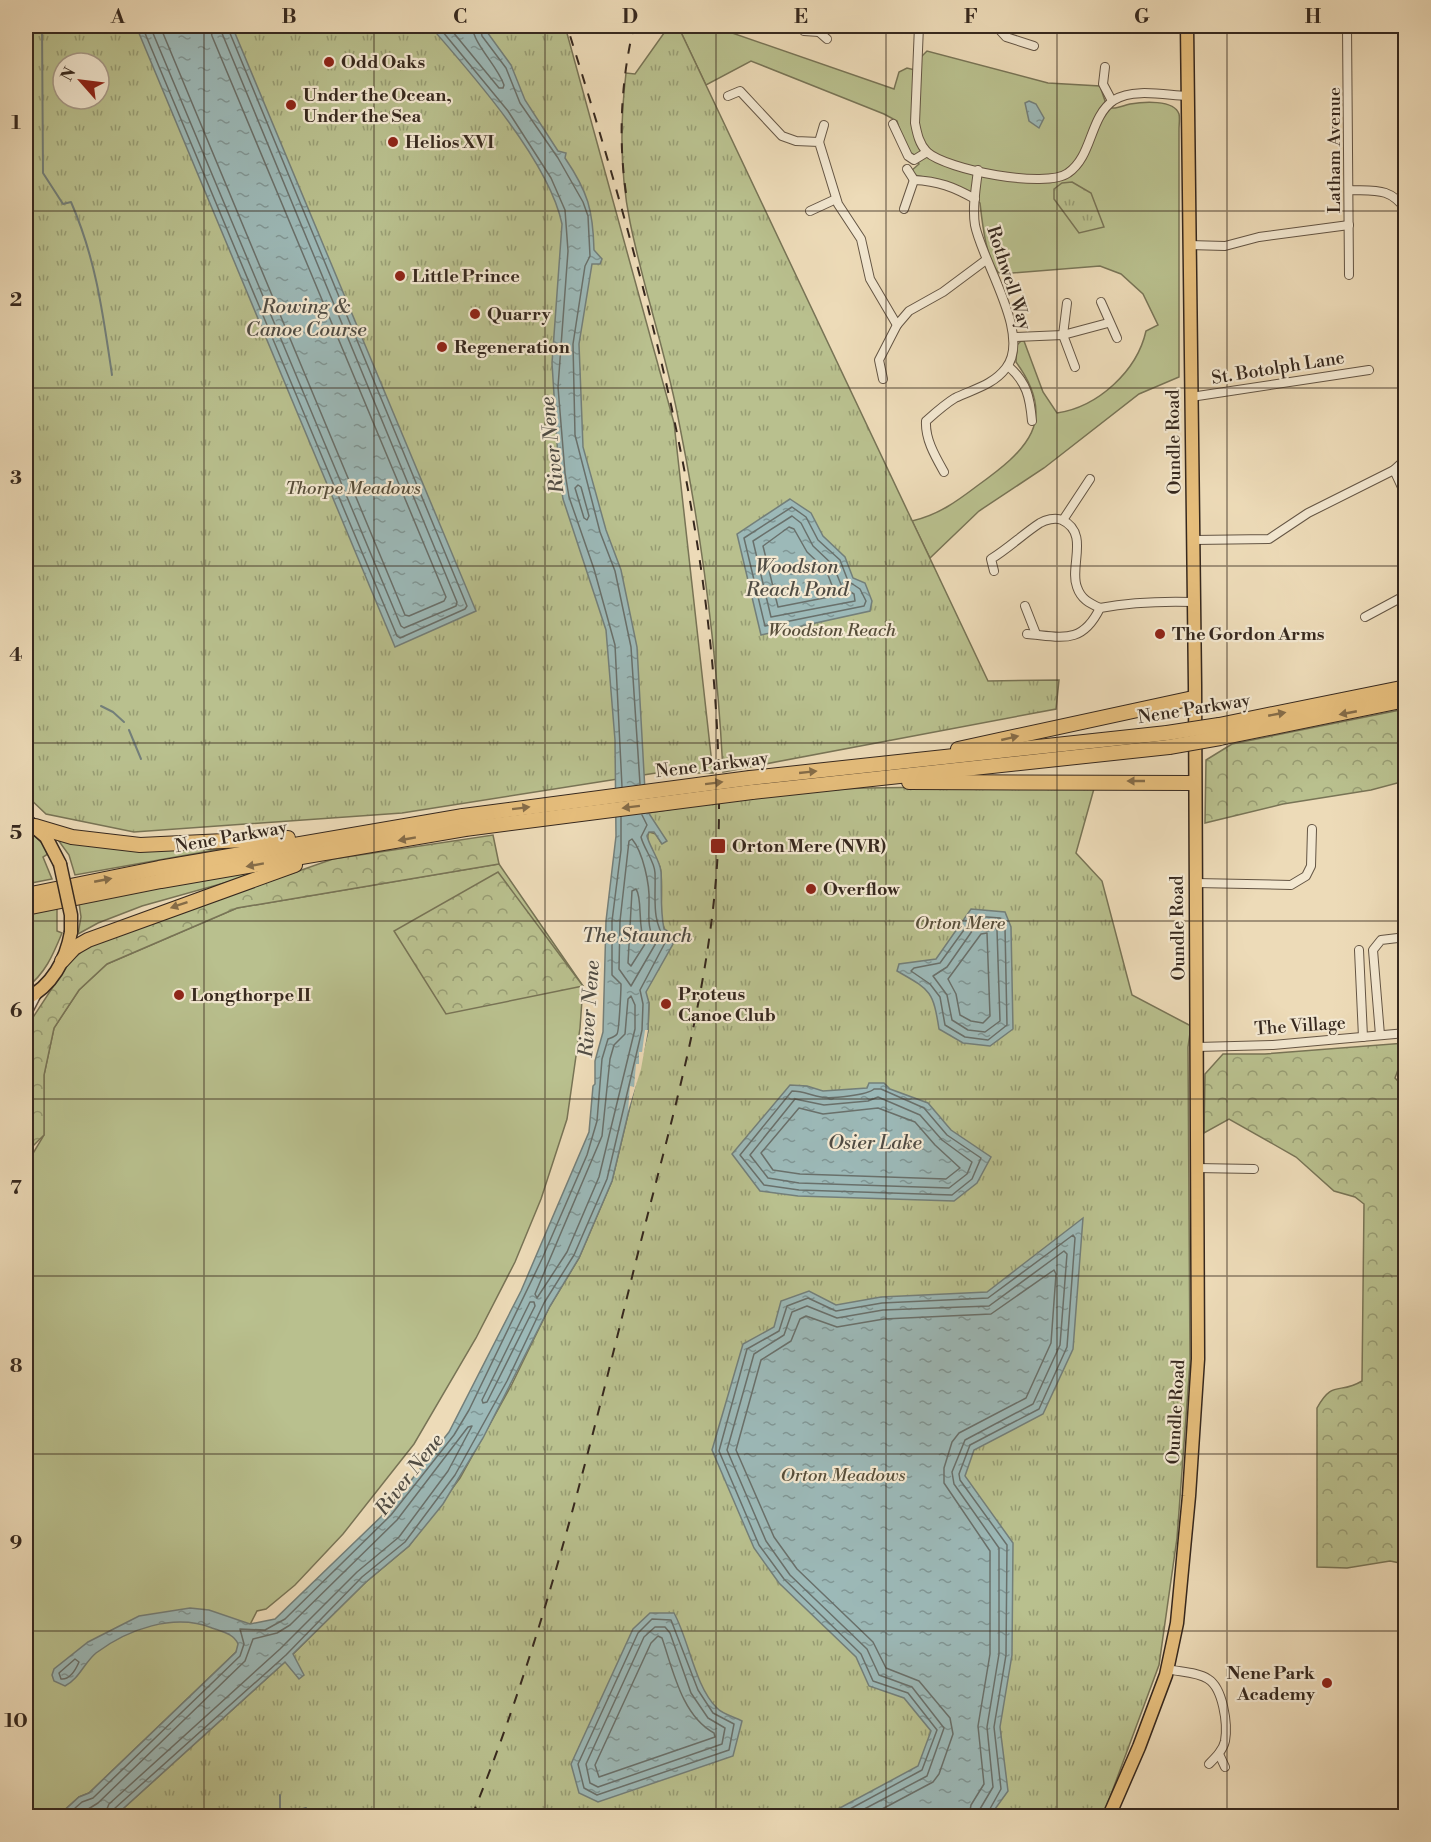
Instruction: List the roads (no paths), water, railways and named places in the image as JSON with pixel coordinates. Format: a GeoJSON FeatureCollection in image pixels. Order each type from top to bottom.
{"type":"FeatureCollection","features":[{"type":"Feature","properties":{"kind":"highway","name":"Nene Parkway"},"geometry":{"type":"LineString","coordinates":[[1220,731],[1406,687]]}},
{"type":"Feature","properties":{"kind":"highway"},"geometry":{"type":"LineString","coordinates":[[870,766],[1193,698]]}},
{"type":"Feature","properties":{"kind":"highway","name":"Nene Parkway"},"geometry":{"type":"LineString","coordinates":[[751,785],[867,781],[1168,740],[1406,700]]}},
{"type":"Feature","properties":{"kind":"highway","name":"Nene Parkway"},"geometry":{"type":"LineString","coordinates":[[26,895],[338,836],[464,823],[751,785],[870,766],[1168,740]]}},
{"type":"Feature","properties":{"kind":"highway"},"geometry":{"type":"LineString","coordinates":[[867,781],[1194,783]]}},
{"type":"Feature","properties":{"kind":"highway"},"geometry":{"type":"LineString","coordinates":[[30,823],[72,837],[140,845],[338,836]]}},
{"type":"Feature","properties":{"kind":"highway","name":"Nene Parkway"},"geometry":{"type":"LineString","coordinates":[[26,908],[333,851],[464,823]]}},
{"type":"Feature","properties":{"kind":"highway"},"geometry":{"type":"LineString","coordinates":[[62,961],[74,948],[88,940],[333,851]]}},
{"type":"Feature","properties":{"kind":"main road","name":"Oundle Road"},"geometry":{"type":"LineString","coordinates":[[1114,1815],[1167,1669],[1177,1623],[1184,1562],[1198,1359],[1194,540],[1186,96],[1187,26]]}},
{"type":"Feature","properties":{"kind":"main road"},"geometry":{"type":"LineString","coordinates":[[26,999],[52,978],[62,961],[71,932],[71,915],[60,864],[54,850],[30,823]]}},
{"type":"Feature","properties":{"kind":"street"},"geometry":{"type":"LineString","coordinates":[[919,26],[915,123],[918,136],[927,152],[945,162],[1036,181],[1058,179],[1068,174],[1081,160],[1097,122],[1112,101],[1136,94],[1186,96]]}},
{"type":"Feature","properties":{"kind":"street"},"geometry":{"type":"LineString","coordinates":[[996,26],[1006,37],[1034,46]]}},
{"type":"Feature","properties":{"kind":"street","name":"Latham Avenue"},"geometry":{"type":"LineString","coordinates":[[1347,26],[1349,275]]}},
{"type":"Feature","properties":{"kind":"street"},"geometry":{"type":"LineString","coordinates":[[804,31],[820,29],[827,39]]}},
{"type":"Feature","properties":{"kind":"street"},"geometry":{"type":"LineString","coordinates":[[1105,67],[1103,84],[1112,101]]}},
{"type":"Feature","properties":{"kind":"street"},"geometry":{"type":"LineString","coordinates":[[728,96],[740,91],[786,138],[819,142]]}},
{"type":"Feature","properties":{"kind":"street"},"geometry":{"type":"LineString","coordinates":[[893,124],[908,156],[914,160],[927,152]]}},
{"type":"Feature","properties":{"kind":"street"},"geometry":{"type":"LineString","coordinates":[[825,125],[819,142],[837,199],[861,239],[870,279],[897,325]]}},
{"type":"Feature","properties":{"kind":"street"},"geometry":{"type":"LineString","coordinates":[[907,169],[914,180]]}},
{"type":"Feature","properties":{"kind":"street","name":"Rothwell Way"},"geometry":{"type":"LineString","coordinates":[[978,170],[975,224],[1014,337],[1008,366]]}},
{"type":"Feature","properties":{"kind":"street"},"geometry":{"type":"LineString","coordinates":[[914,180],[934,181],[952,186],[975,199]]}},
{"type":"Feature","properties":{"kind":"street"},"geometry":{"type":"LineString","coordinates":[[904,209],[914,180]]}},
{"type":"Feature","properties":{"kind":"street"},"geometry":{"type":"LineString","coordinates":[[1349,190],[1389,192],[1406,210]]}},
{"type":"Feature","properties":{"kind":"street"},"geometry":{"type":"LineString","coordinates":[[810,211],[837,199]]}},
{"type":"Feature","properties":{"kind":"street"},"geometry":{"type":"LineString","coordinates":[[1189,245],[1225,246],[1259,237],[1349,225]]}},
{"type":"Feature","properties":{"kind":"street"},"geometry":{"type":"LineString","coordinates":[[883,379],[879,360],[897,325],[909,310],[943,292],[986,260]]}},
{"type":"Feature","properties":{"kind":"street"},"geometry":{"type":"LineString","coordinates":[[1101,302],[1108,323],[1117,338]]}},
{"type":"Feature","properties":{"kind":"street"},"geometry":{"type":"LineString","coordinates":[[1067,303],[1063,335],[1075,367]]}},
{"type":"Feature","properties":{"kind":"street"},"geometry":{"type":"LineString","coordinates":[[1014,337],[1063,335],[1108,323]]}},
{"type":"Feature","properties":{"kind":"street"},"geometry":{"type":"LineString","coordinates":[[944,472],[934,454],[926,430],[926,421],[954,399],[985,386],[1008,366],[1023,381],[1028,390],[1032,421]]}},
{"type":"Feature","properties":{"kind":"street","name":"St. Botolph Lane"},"geometry":{"type":"LineString","coordinates":[[1191,397],[1369,370]]}},
{"type":"Feature","properties":{"kind":"street"},"geometry":{"type":"LineString","coordinates":[[1194,540],[1269,539],[1308,513],[1394,470],[1406,459]]}},
{"type":"Feature","properties":{"kind":"street"},"geometry":{"type":"LineString","coordinates":[[1394,470],[1406,496]]}},
{"type":"Feature","properties":{"kind":"street"},"geometry":{"type":"LineString","coordinates":[[1064,520],[1090,479]]}},
{"type":"Feature","properties":{"kind":"street"},"geometry":{"type":"LineString","coordinates":[[994,571],[991,559],[1017,543],[1041,522],[1055,518],[1064,520],[1071,527],[1078,544],[1076,585],[1084,600],[1100,608],[1142,601],[1194,602]]}},
{"type":"Feature","properties":{"kind":"street"},"geometry":{"type":"LineString","coordinates":[[1365,617],[1406,595]]}},
{"type":"Feature","properties":{"kind":"street"},"geometry":{"type":"LineString","coordinates":[[1025,606],[1036,634]]}},
{"type":"Feature","properties":{"kind":"street"},"geometry":{"type":"LineString","coordinates":[[1027,634],[1067,637],[1080,634],[1092,624],[1100,608]]}},
{"type":"Feature","properties":{"kind":"street"},"geometry":{"type":"LineString","coordinates":[[1196,883],[1290,885],[1306,876],[1311,866],[1312,829]]}},
{"type":"Feature","properties":{"kind":"street"},"geometry":{"type":"LineString","coordinates":[[1380,1035],[1373,950],[1381,940],[1406,937]]}},
{"type":"Feature","properties":{"kind":"street"},"geometry":{"type":"LineString","coordinates":[[1359,950],[1363,1037]]}},
{"type":"Feature","properties":{"kind":"street"},"geometry":{"type":"LineString","coordinates":[[26,1014],[38,991]]}},
{"type":"Feature","properties":{"kind":"street","name":"The Village"},"geometry":{"type":"LineString","coordinates":[[1197,1047],[1273,1045],[1406,1033]]}},
{"type":"Feature","properties":{"kind":"street"},"geometry":{"type":"LineString","coordinates":[[1197,1168],[1254,1169]]}},
{"type":"Feature","properties":{"kind":"street"},"geometry":{"type":"LineString","coordinates":[[1167,1669],[1206,1678],[1216,1685],[1223,1702],[1225,1740],[1219,1754],[1209,1764]]}},
{"type":"Feature","properties":{"kind":"street"},"geometry":{"type":"LineString","coordinates":[[1219,1754],[1225,1767]]}},
{"type":"Feature","properties":{"kind":"water","name":"Rowing & Canoe Course"},"geometry":{"type":"Polygon","coordinates":[[[136,26],[232,26],[476,611],[395,647],[136,26]]]}},
{"type":"Feature","properties":{"kind":"water","name":"The Staunch"},"geometry":{"type":"Polygon","coordinates":[[[430,26],[485,26],[511,65],[525,100],[558,151],[566,153],[565,158],[588,202],[594,250],[602,259],[600,264],[592,264],[579,344],[583,447],[606,530],[621,570],[637,647],[646,809],[667,841],[662,844],[654,832],[649,832],[647,836],[661,872],[664,929],[671,933],[673,944],[646,992],[649,1003],[648,1031],[612,1181],[579,1258],[550,1306],[483,1438],[443,1504],[409,1546],[366,1582],[293,1654],[304,1675],[299,1679],[285,1662],[115,1816],[58,1816],[79,1797],[89,1793],[236,1652],[238,1644],[231,1636],[212,1628],[182,1622],[167,1623],[137,1631],[109,1644],[96,1653],[65,1686],[54,1681],[52,1675],[54,1669],[88,1642],[139,1616],[190,1608],[209,1610],[250,1624],[275,1619],[387,1511],[449,1432],[521,1291],[589,1132],[595,1084],[595,1061],[603,1032],[606,921],[616,836],[615,740],[606,630],[563,499],[559,474],[552,363],[562,224],[542,173],[526,146],[467,68],[430,26]]]}},
{"type":"Feature","properties":{"kind":"water"},"geometry":{"type":"Polygon","coordinates":[[[1029,101],[1036,104],[1044,118],[1039,128],[1029,121],[1025,103],[1029,101]]]}},
{"type":"Feature","properties":{"kind":"water","name":"Woodston Reach Pond"},"geometry":{"type":"Polygon","coordinates":[[[790,499],[811,513],[823,536],[845,557],[853,578],[865,583],[872,601],[870,611],[761,635],[737,534],[790,499]]]}},
{"type":"Feature","properties":{"kind":"water","name":"Orton Mere"},"geometry":{"type":"Polygon","coordinates":[[[971,909],[1005,912],[1011,927],[1013,1029],[990,1046],[963,1043],[939,1029],[935,1006],[928,992],[897,971],[899,964],[936,959],[971,909]]]}},
{"type":"Feature","properties":{"kind":"water","name":"Osier Lake"},"geometry":{"type":"Polygon","coordinates":[[[869,1083],[884,1083],[890,1089],[928,1103],[951,1130],[991,1157],[977,1183],[954,1201],[798,1196],[760,1191],[732,1154],[790,1085],[807,1086],[823,1091],[867,1088],[869,1083]]]}},
{"type":"Feature","properties":{"kind":"water"},"geometry":{"type":"Polygon","coordinates":[[[1083,1218],[1073,1349],[1043,1414],[974,1450],[965,1476],[1013,1543],[1012,1655],[1000,1727],[1008,1791],[990,1816],[825,1816],[918,1766],[931,1731],[904,1698],[869,1686],[856,1657],[779,1583],[754,1548],[712,1450],[743,1344],[774,1327],[781,1301],[809,1291],[836,1305],[881,1297],[987,1292],[1083,1218]]]}},
{"type":"Feature","properties":{"kind":"water"},"geometry":{"type":"Polygon","coordinates":[[[650,1613],[674,1613],[709,1699],[725,1714],[742,1721],[733,1756],[598,1802],[579,1793],[571,1764],[633,1629],[650,1613]]]}},
{"type":"Feature","properties":{"kind":"waterway"},"geometry":{"type":"LineString","coordinates":[[42,26],[43,173],[63,204],[71,202],[80,223],[98,287],[112,375]]}},
{"type":"Feature","properties":{"kind":"waterway"},"geometry":{"type":"LineString","coordinates":[[101,706],[113,712],[124,722]]}},
{"type":"Feature","properties":{"kind":"waterway"},"geometry":{"type":"LineString","coordinates":[[129,730],[141,759]]}},
{"type":"Feature","properties":{"kind":"waterway"},"geometry":{"type":"LineString","coordinates":[[280,1795],[280,1816]]}},
{"type":"Feature","properties":{"kind":"waterway"},"geometry":{"type":"LineString","coordinates":[[277,1816],[306,1808]]}},
{"type":"Feature","properties":{"kind":"railway"},"geometry":{"type":"LineString","coordinates":[[472,1816],[523,1677],[566,1536],[585,1464],[692,1033],[703,979],[717,869],[719,813],[716,714],[707,614],[692,514],[673,414],[650,315],[624,217],[567,26]]}},
{"type":"Feature","properties":{"kind":"railway"},"geometry":{"type":"LineString","coordinates":[[626,193],[622,151],[622,109],[626,67],[634,26]]}},
{"type":"Feature","properties":{"kind":"place","name":"Odd Oaks"},"geometry":{"type":"Point","coordinates":[329,62]}},
{"type":"Feature","properties":{"kind":"place","name":"Under the Ocean, Under the Sea"},"geometry":{"type":"Point","coordinates":[291,105]}},
{"type":"Feature","properties":{"kind":"place","name":"Helios XVI"},"geometry":{"type":"Point","coordinates":[393,142]}},
{"type":"Feature","properties":{"kind":"place","name":"Little Prince"},"geometry":{"type":"Point","coordinates":[400,276]}},
{"type":"Feature","properties":{"kind":"place","name":"Quarry"},"geometry":{"type":"Point","coordinates":[475,314]}},
{"type":"Feature","properties":{"kind":"place","name":"Regeneration"},"geometry":{"type":"Point","coordinates":[442,347]}},
{"type":"Feature","properties":{"kind":"place","name":"The Gordon Arms"},"geometry":{"type":"Point","coordinates":[1160,634]}},
{"type":"Feature","properties":{"kind":"place","name":"Orton Mere (NVR)"},"geometry":{"type":"Point","coordinates":[718,846]}},
{"type":"Feature","properties":{"kind":"place","name":"Overflow"},"geometry":{"type":"Point","coordinates":[811,889]}},
{"type":"Feature","properties":{"kind":"place","name":"Longthorpe II"},"geometry":{"type":"Point","coordinates":[179,995]}},
{"type":"Feature","properties":{"kind":"place","name":"Proteus Canoe Club"},"geometry":{"type":"Point","coordinates":[666,1004]}},
{"type":"Feature","properties":{"kind":"place","name":"Nene Park Academy"},"geometry":{"type":"Point","coordinates":[1327,1683]}},
{"type":"Feature","properties":{"kind":"water label","name":"River Nene"},"geometry":{"type":"Point","coordinates":[553,445]}},
{"type":"Feature","properties":{"kind":"water label","name":"River Nene"},"geometry":{"type":"Point","coordinates":[590,1009]}},
{"type":"Feature","properties":{"kind":"water label","name":"River Nene"},"geometry":{"type":"Point","coordinates":[410,1475]}},
{"type":"Feature","properties":{"kind":"park label","name":"Thorpe Meadows"},"geometry":{"type":"Point","coordinates":[353,488]}},
{"type":"Feature","properties":{"kind":"park label","name":"Woodston Reach"},"geometry":{"type":"Point","coordinates":[832,630]}},
{"type":"Feature","properties":{"kind":"park label","name":"Orton Meadows"},"geometry":{"type":"Point","coordinates":[843,1475]}}]}
